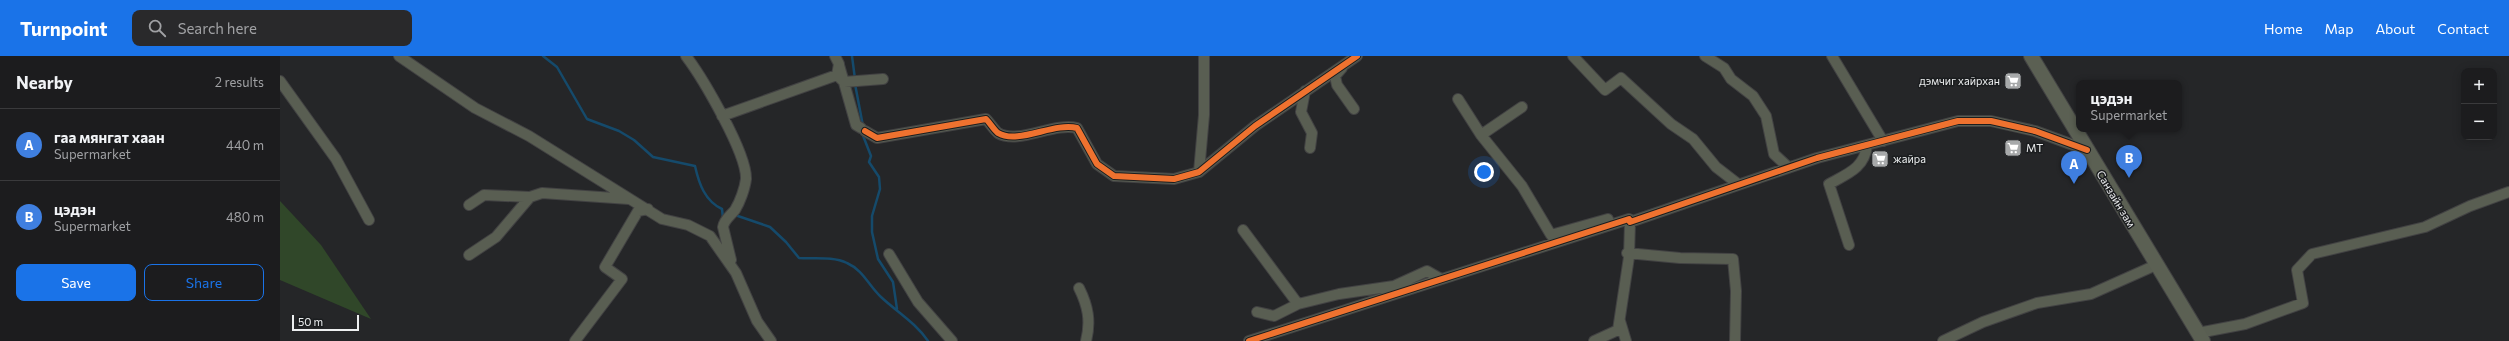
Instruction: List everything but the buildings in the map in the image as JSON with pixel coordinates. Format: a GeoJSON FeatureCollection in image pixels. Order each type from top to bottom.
{"type":"FeatureCollection","features":[{"type":"Feature","properties":{"kind":"main road","name":"Санзайн зам"},"geometry":{"type":"LineString","coordinates":[[2031,56],[2076,132]]}},
{"type":"Feature","properties":{"kind":"main road","name":"Санзайн зам"},"geometry":{"type":"LineString","coordinates":[[2076,132],[2200,337]]}},
{"type":"Feature","properties":{"kind":"street"},"geometry":{"type":"LineString","coordinates":[[399,56],[476,108],[529,136],[662,219],[688,225],[710,236],[736,273]]}},
{"type":"Feature","properties":{"kind":"street"},"geometry":{"type":"LineString","coordinates":[[686,56],[700,74],[722,116],[744,167],[746,179],[736,209],[724,222],[723,228],[727,250],[736,273],[757,321],[772,341]]}},
{"type":"Feature","properties":{"kind":"street"},"geometry":{"type":"LineString","coordinates":[[1198,172],[1204,115],[1204,56]]}},
{"type":"Feature","properties":{"kind":"street"},"geometry":{"type":"LineString","coordinates":[[837,60],[840,78],[856,125],[877,138],[986,119],[999,133],[1012,137],[1066,125],[1077,128],[1096,164],[1114,176],[1174,179],[1198,172],[1255,126],[1357,56]]}},
{"type":"Feature","properties":{"kind":"street"},"geometry":{"type":"LineString","coordinates":[[1573,56],[1605,90],[1621,78],[1671,124],[1693,139],[1716,167],[1738,184]]}},
{"type":"Feature","properties":{"kind":"street"},"geometry":{"type":"LineString","coordinates":[[1705,56],[1724,68],[1731,79],[1753,96],[1766,116],[1774,154],[1788,167]]}},
{"type":"Feature","properties":{"kind":"street"},"geometry":{"type":"LineString","coordinates":[[1832,56],[1883,141]]}},
{"type":"Feature","properties":{"kind":"street"},"geometry":{"type":"LineString","coordinates":[[1345,65],[1335,76],[1337,85],[1354,108]]}},
{"type":"Feature","properties":{"kind":"street"},"geometry":{"type":"LineString","coordinates":[[722,116],[840,78],[883,79]]}},
{"type":"Feature","properties":{"kind":"street"},"geometry":{"type":"LineString","coordinates":[[280,81],[336,159],[369,220]]}},
{"type":"Feature","properties":{"kind":"street"},"geometry":{"type":"LineString","coordinates":[[1305,91],[1301,112],[1312,133],[1310,148]]}},
{"type":"Feature","properties":{"kind":"street"},"geometry":{"type":"LineString","coordinates":[[1458,98],[1481,136],[1522,186],[1551,235],[1621,215],[1629,220]]}},
{"type":"Feature","properties":{"kind":"street"},"geometry":{"type":"LineString","coordinates":[[1481,136],[1522,107]]}},
{"type":"Feature","properties":{"kind":"street"},"geometry":{"type":"LineString","coordinates":[[1249,341],[1629,220],[1788,167],[1958,122],[1991,122],[2036,131],[2087,150]]}},
{"type":"Feature","properties":{"kind":"street"},"geometry":{"type":"LineString","coordinates":[[1849,245],[1829,184],[1855,169],[1866,157],[1867,145]]}},
{"type":"Feature","properties":{"kind":"street"},"geometry":{"type":"LineString","coordinates":[[2200,337],[2246,324],[2304,303],[2297,270],[2312,254],[2425,227],[2470,206],[2509,192]]}},
{"type":"Feature","properties":{"kind":"street"},"geometry":{"type":"LineString","coordinates":[[470,205],[484,195],[530,197],[542,193],[631,199]]}},
{"type":"Feature","properties":{"kind":"street"},"geometry":{"type":"LineString","coordinates":[[469,255],[496,237],[530,197]]}},
{"type":"Feature","properties":{"kind":"street"},"geometry":{"type":"LineString","coordinates":[[575,341],[622,279],[605,267],[638,211],[648,209]]}},
{"type":"Feature","properties":{"kind":"street"},"geometry":{"type":"LineString","coordinates":[[1594,341],[1618,330],[1629,257],[1627,253],[1629,220]]}},
{"type":"Feature","properties":{"kind":"street"},"geometry":{"type":"LineString","coordinates":[[1243,230],[1298,304]]}},
{"type":"Feature","properties":{"kind":"street"},"geometry":{"type":"LineString","coordinates":[[1627,253],[1680,258],[1733,259],[1736,291],[1735,341]]}},
{"type":"Feature","properties":{"kind":"street"},"geometry":{"type":"LineString","coordinates":[[889,254],[918,302],[952,341]]}},
{"type":"Feature","properties":{"kind":"street"},"geometry":{"type":"LineString","coordinates":[[1942,341],[1983,322],[2037,303],[2091,294],[2156,265]]}},
{"type":"Feature","properties":{"kind":"street"},"geometry":{"type":"LineString","coordinates":[[1256,312],[1274,316],[1298,304],[1339,294],[1394,286],[1427,271],[1441,279]]}},
{"type":"Feature","properties":{"kind":"street"},"geometry":{"type":"LineString","coordinates":[[1079,288],[1087,306],[1089,327],[1086,341]]}},
{"type":"Feature","properties":{"kind":"street"},"geometry":{"type":"LineString","coordinates":[[1620,321],[1626,341]]}},
{"type":"Feature","properties":{"kind":"green space"},"geometry":{"type":"Polygon","coordinates":[[[280,201],[321,245],[371,319],[280,280],[280,201]]]}},
{"type":"Feature","properties":{"kind":"waterway"},"geometry":{"type":"LineString","coordinates":[[543,56],[557,67],[587,119],[619,131],[634,140],[653,157],[695,166],[701,185],[707,197],[716,206],[722,209],[723,218]]}},
{"type":"Feature","properties":{"kind":"waterway"},"geometry":{"type":"LineString","coordinates":[[852,56],[855,79]]}},
{"type":"Feature","properties":{"kind":"waterway"},"geometry":{"type":"LineString","coordinates":[[855,84],[863,126]]}},
{"type":"Feature","properties":{"kind":"waterway"},"geometry":{"type":"LineString","coordinates":[[862,133],[871,156],[869,162],[879,177],[880,189],[872,216],[872,232],[878,259],[893,282],[897,309]]}},
{"type":"Feature","properties":{"kind":"waterway"},"geometry":{"type":"LineString","coordinates":[[735,215],[770,227],[786,242],[799,258],[836,259],[853,266],[862,274],[877,293],[912,323],[928,341]]}},
{"type":"Feature","properties":{"kind":"cycle path"},"geometry":{"type":"LineString","coordinates":[[865,131],[877,138],[986,119],[998,133],[1006,136],[1026,135],[1058,128],[1077,128],[1097,164],[1114,176],[1174,179],[1199,172],[1255,126],[1357,56]]}},
{"type":"Feature","properties":{"kind":"cycle path"},"geometry":{"type":"LineString","coordinates":[[1249,341],[1629,219],[1630,222],[1817,158],[1958,121],[1991,121],[2035,131],[2087,150]]}},
{"type":"Feature","properties":{"kind":"place","name":"дэмчиг хайрхан"},"geometry":{"type":"Point","coordinates":[2013,81]}},
{"type":"Feature","properties":{"kind":"place","name":"MT"},"geometry":{"type":"Point","coordinates":[2013,148]}},
{"type":"Feature","properties":{"kind":"place","name":"жайра"},"geometry":{"type":"Point","coordinates":[1880,159]}},
{"type":"Feature","properties":{"kind":"place","name":"цэдэн"},"geometry":{"type":"Point","coordinates":[2129,178]}},
{"type":"Feature","properties":{"kind":"place","name":"гаа мянгат хаан"},"geometry":{"type":"Point","coordinates":[2074,184]}}]}
